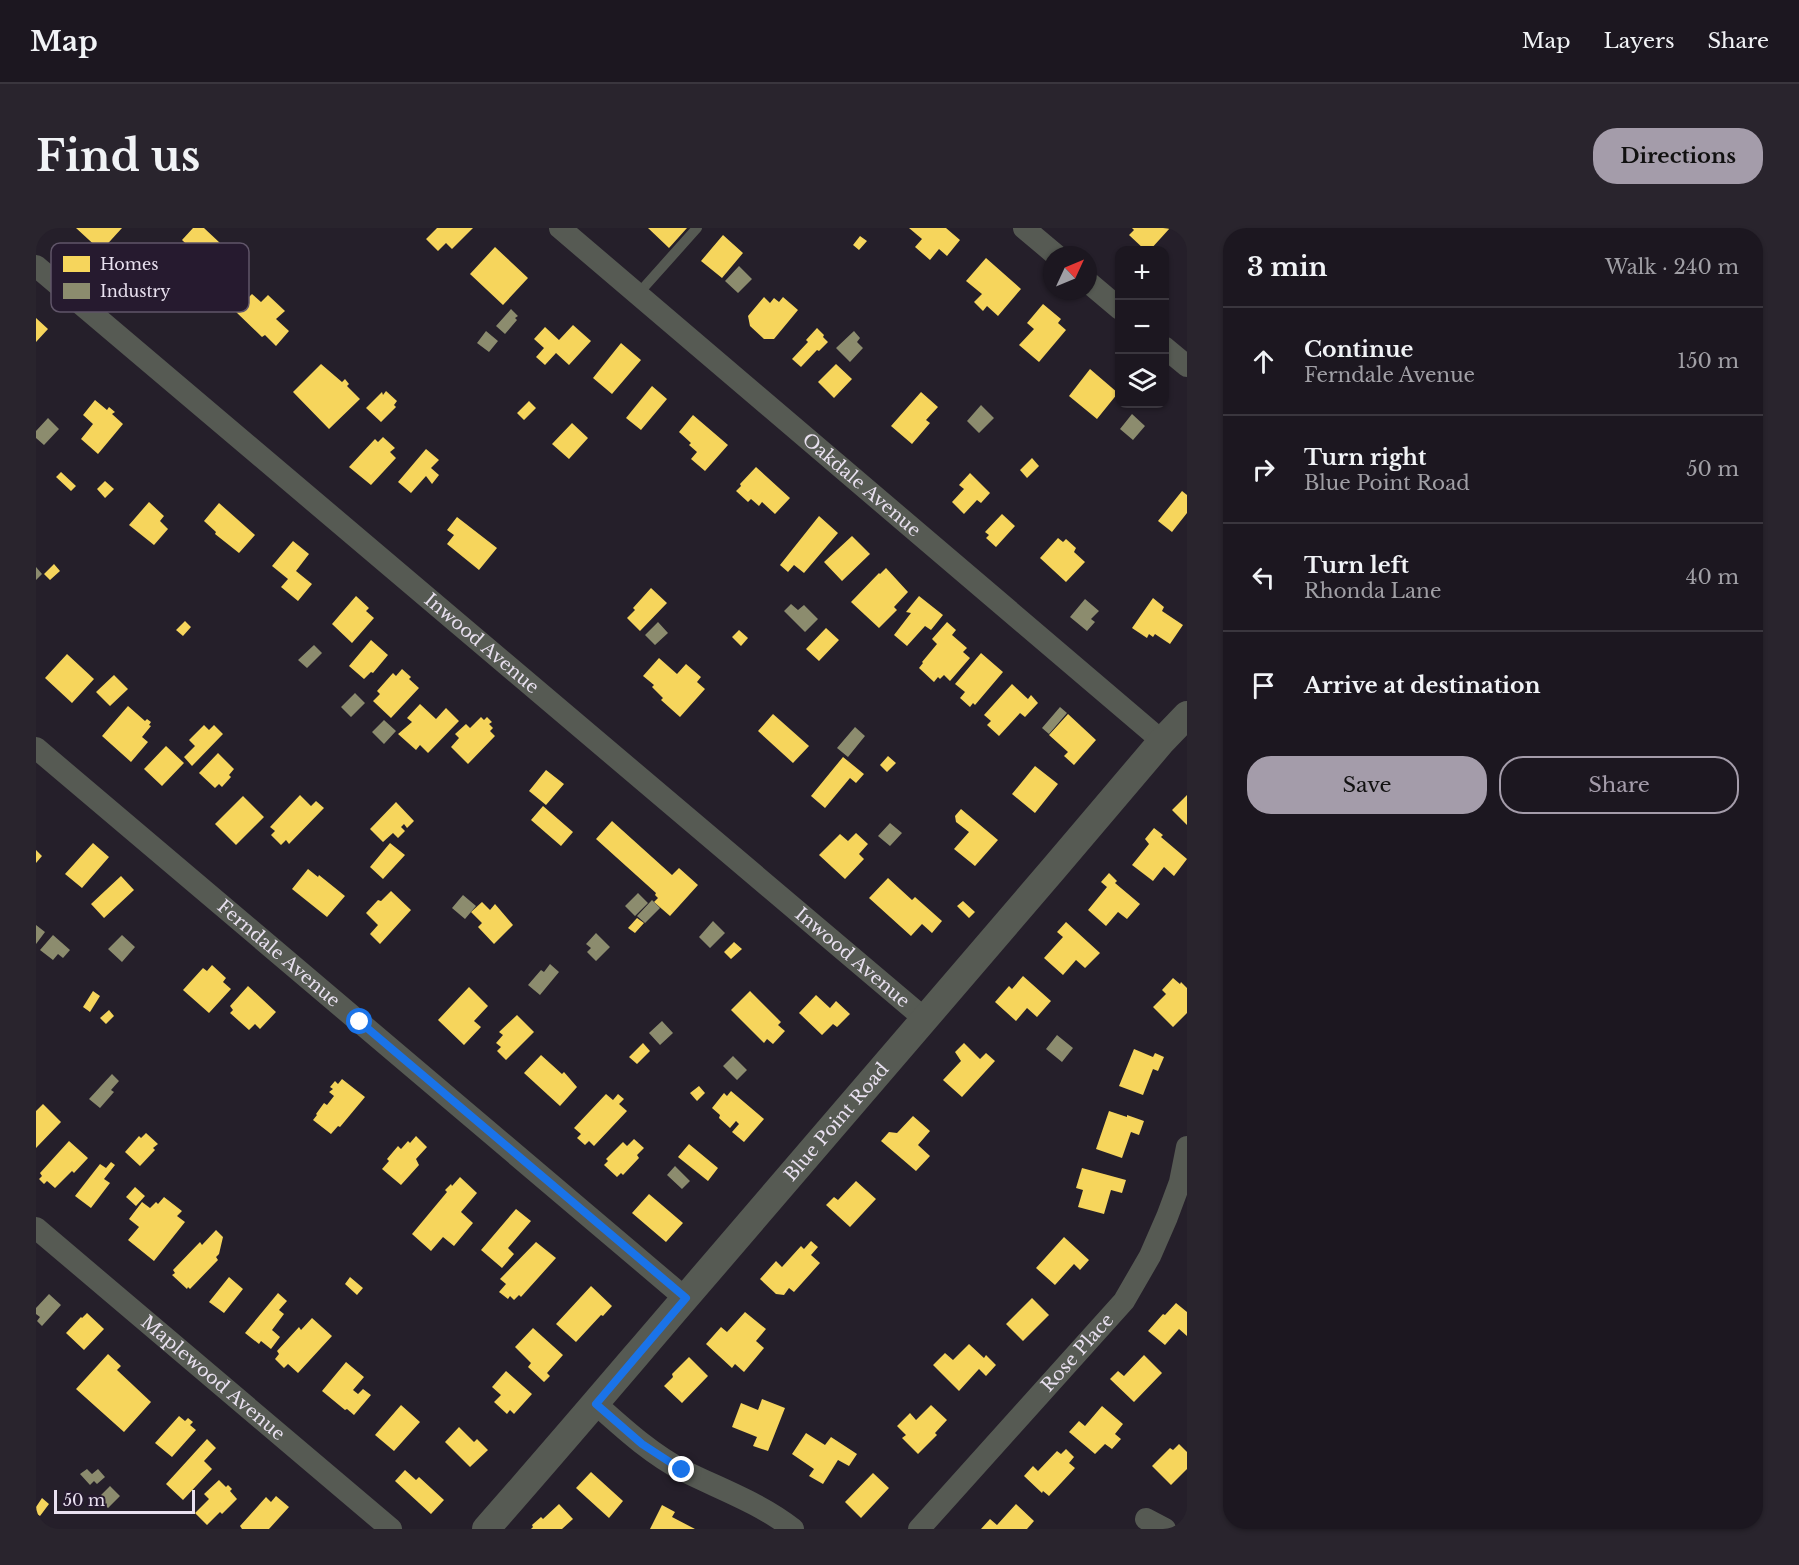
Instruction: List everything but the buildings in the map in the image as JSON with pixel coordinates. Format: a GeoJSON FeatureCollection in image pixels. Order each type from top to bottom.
{"type":"FeatureCollection","features":[{"type":"Feature","properties":{"kind":"street","name":"Oakdale Avenue"},"geometry":{"type":"LineString","coordinates":[[560,228],[1162,741]]}},
{"type":"Feature","properties":{"kind":"street"},"geometry":{"type":"LineString","coordinates":[[1024,228],[1045,246]]}},
{"type":"Feature","properties":{"kind":"street","name":"Inwood Avenue"},"geometry":{"type":"LineString","coordinates":[[36,266],[51,279]]}},
{"type":"Feature","properties":{"kind":"street"},"geometry":{"type":"LineString","coordinates":[[1097,290],[1115,306]]}},
{"type":"Feature","properties":{"kind":"street","name":"Inwood Avenue"},"geometry":{"type":"LineString","coordinates":[[90,312],[926,1020]]}},
{"type":"Feature","properties":{"kind":"street"},"geometry":{"type":"LineString","coordinates":[[1169,351],[1187,366]]}},
{"type":"Feature","properties":{"kind":"street","name":"Blue Point Road"},"geometry":{"type":"LineString","coordinates":[[486,1529],[926,1020],[1162,741],[1187,715]]}},
{"type":"Feature","properties":{"kind":"street","name":"Ferndale Avenue"},"geometry":{"type":"LineString","coordinates":[[36,748],[686,1298]]}},
{"type":"Feature","properties":{"kind":"street","name":"Rose Place"},"geometry":{"type":"LineString","coordinates":[[920,1529],[1124,1301],[1150,1256],[1183,1184],[1187,1147]]}},
{"type":"Feature","properties":{"kind":"street","name":"Maplewood Avenue"},"geometry":{"type":"LineString","coordinates":[[36,1228],[391,1529]]}},
{"type":"Feature","properties":{"kind":"street"},"geometry":{"type":"LineString","coordinates":[[596,1404],[642,1444],[682,1470],[736,1494],[784,1521],[793,1529]]}},
{"type":"Feature","properties":{"kind":"lane"},"geometry":{"type":"LineString","coordinates":[[638,294],[697,228]]}},
{"type":"Feature","properties":{"kind":"route"},"geometry":{"type":"LineString","coordinates":[[360,1022],[686,1298],[596,1404],[642,1444],[682,1470]]}}]}
